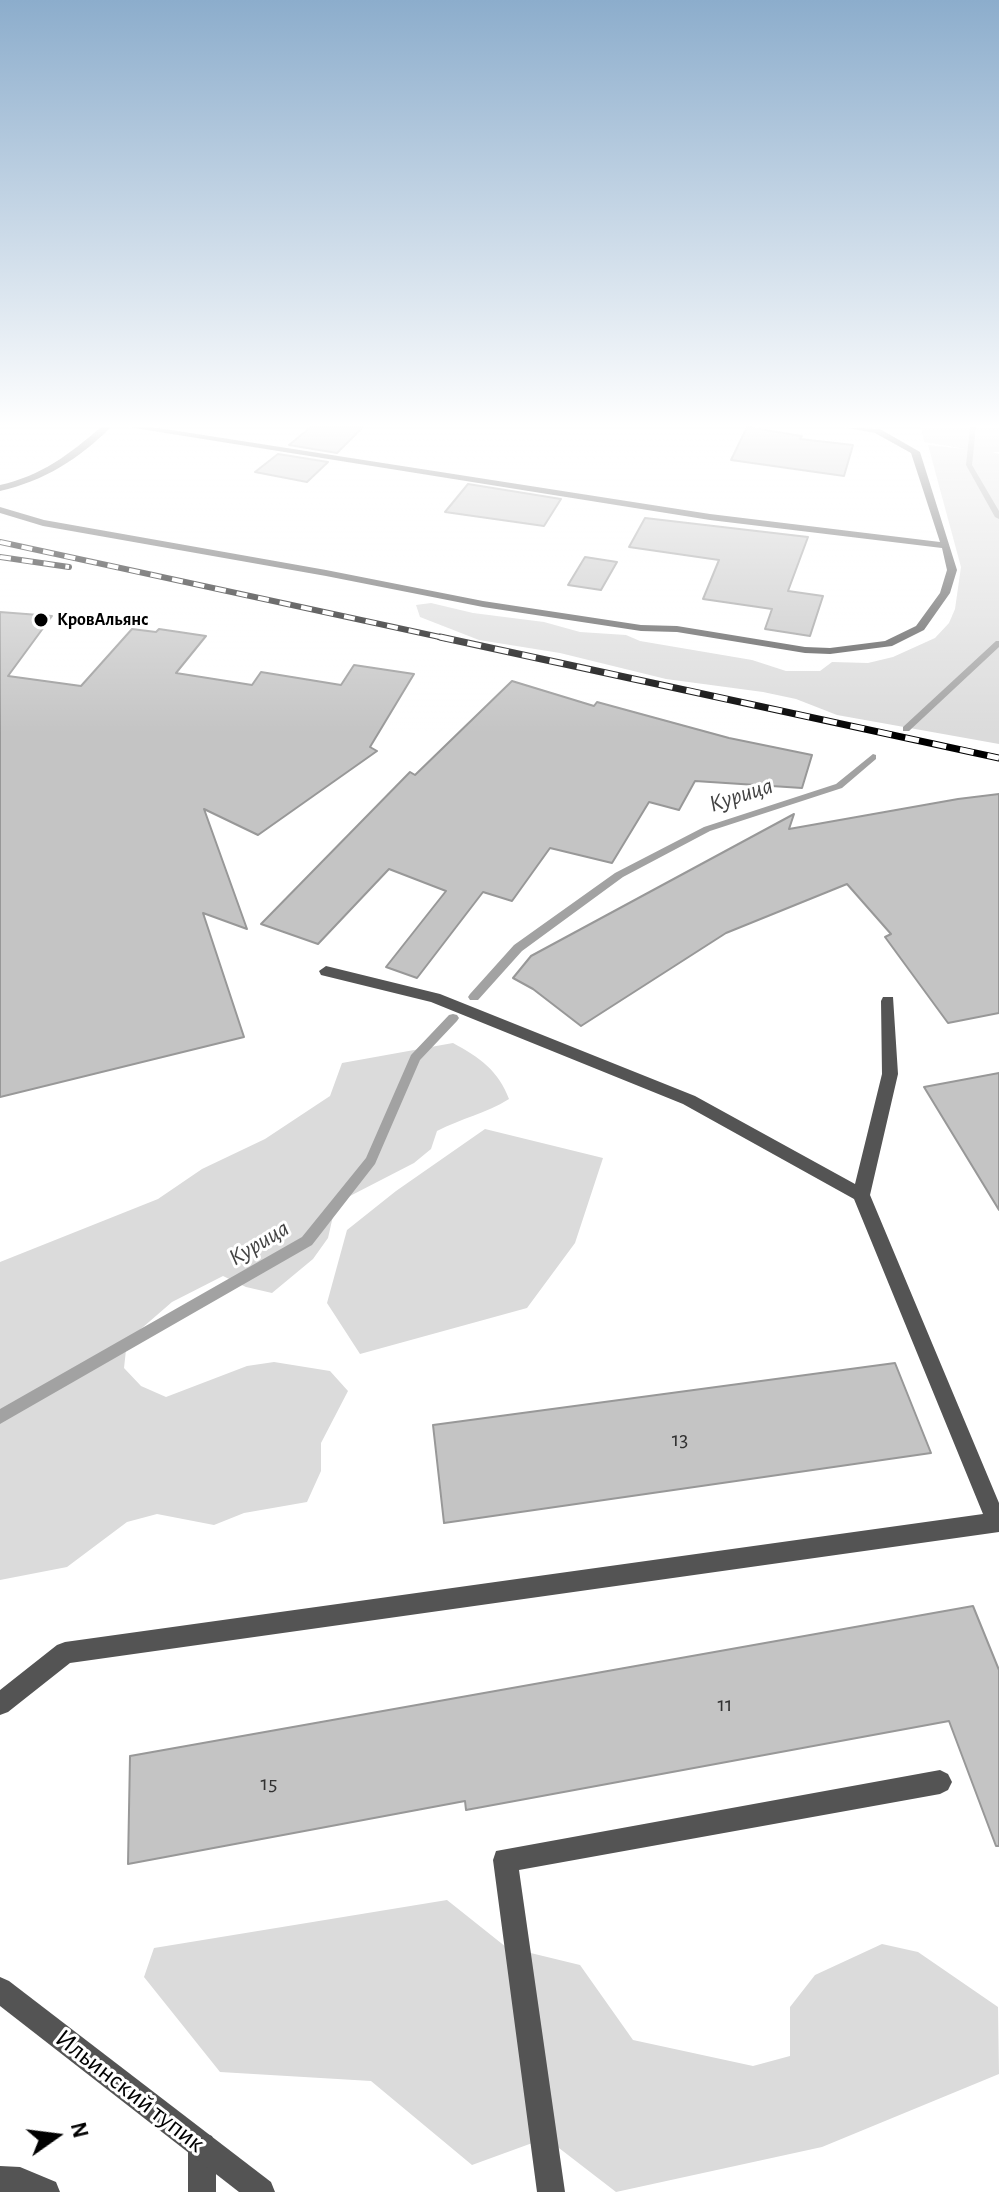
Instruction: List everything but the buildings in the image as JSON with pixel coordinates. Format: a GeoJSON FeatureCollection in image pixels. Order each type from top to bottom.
{"type":"FeatureCollection","features":[{"type":"Feature","properties":{"kind":"street"},"geometry":{"type":"LineString","coordinates":[[79,529],[483,604],[805,650],[874,648],[912,635],[931,616],[945,593],[952,570],[940,529]]}},
{"type":"Feature","properties":{"kind":"street"},"geometry":{"type":"LineString","coordinates":[[811,529],[946,546]]}},
{"type":"Feature","properties":{"kind":"street"},"geometry":{"type":"LineString","coordinates":[[326,971],[435,998],[689,1100],[861,1195]]}},
{"type":"Feature","properties":{"kind":"street"},"geometry":{"type":"LineString","coordinates":[[0,1704],[65,1653],[998,1523],[861,1195],[890,1074],[888,1001]]}},
{"type":"Feature","properties":{"kind":"street"},"geometry":{"type":"LineString","coordinates":[[551,2192],[505,1860],[940,1782]]}},
{"type":"Feature","properties":{"kind":"street","name":"Ильинский тупик"},"geometry":{"type":"LineString","coordinates":[[0,1990],[261,2192]]}},
{"type":"Feature","properties":{"kind":"street"},"geometry":{"type":"LineString","coordinates":[[202,2146],[202,2192]]}},
{"type":"Feature","properties":{"kind":"street"},"geometry":{"type":"LineString","coordinates":[[0,2180],[20,2181],[46,2192]]}},
{"type":"Feature","properties":{"kind":"shaded area"},"geometry":{"type":"Polygon","coordinates":[[[951,529],[999,529],[999,744],[837,715],[796,699],[763,692],[666,679],[560,653],[479,640],[420,617],[416,605],[431,603],[473,613],[544,622],[580,632],[626,635],[640,641],[752,660],[786,671],[820,671],[832,662],[868,663],[893,657],[935,638],[949,623],[955,609],[961,567],[951,529]]]}},
{"type":"Feature","properties":{"kind":"shaded area"},"geometry":{"type":"Polygon","coordinates":[[[453,1043],[487,1066],[500,1080],[509,1099],[437,1131],[431,1149],[414,1163],[348,1197],[333,1216],[328,1238],[313,1259],[272,1293],[246,1287],[223,1276],[172,1302],[127,1341],[124,1368],[141,1386],[166,1397],[247,1366],[274,1362],[330,1371],[348,1391],[321,1443],[321,1471],[307,1502],[244,1513],[214,1525],[157,1514],[127,1522],[67,1567],[0,1580],[0,1262],[158,1199],[202,1169],[265,1139],[330,1096],[342,1063],[453,1043]]]}},
{"type":"Feature","properties":{"kind":"shaded area"},"geometry":{"type":"Polygon","coordinates":[[[485,1129],[603,1158],[575,1243],[527,1308],[360,1354],[327,1303],[347,1230],[396,1191],[485,1129]]]}},
{"type":"Feature","properties":{"kind":"shaded area"},"geometry":{"type":"Polygon","coordinates":[[[447,1900],[506,1947],[580,1965],[633,2040],[753,2066],[790,2056],[790,2007],[815,1975],[882,1944],[918,1952],[998,2007],[999,2074],[822,2147],[616,2192],[546,2138],[472,2165],[371,2081],[220,2072],[144,1977],[154,1948],[447,1900]]]}},
{"type":"Feature","properties":{"kind":"waterway","name":"Курица"},"geometry":{"type":"LineString","coordinates":[[906,729],[999,643]]}},
{"type":"Feature","properties":{"kind":"waterway","name":"Курица"},"geometry":{"type":"LineString","coordinates":[[474,997],[518,948],[619,875],[707,829],[839,786],[873,757]]}},
{"type":"Feature","properties":{"kind":"waterway","name":"Курица"},"geometry":{"type":"LineString","coordinates":[[0,1417],[307,1241],[371,1161],[415,1058],[453,1018]]}},
{"type":"Feature","properties":{"kind":"railway"},"geometry":{"type":"LineString","coordinates":[[0,542],[449,639]]}},
{"type":"Feature","properties":{"kind":"railway"},"geometry":{"type":"LineString","coordinates":[[0,557],[69,567]]}},
{"type":"Feature","properties":{"kind":"railway"},"geometry":{"type":"LineString","coordinates":[[440,637],[999,758]]}},
{"type":"Feature","properties":{"kind":"place","name":"КровАльянс"},"geometry":{"type":"Point","coordinates":[41,620]}}]}
